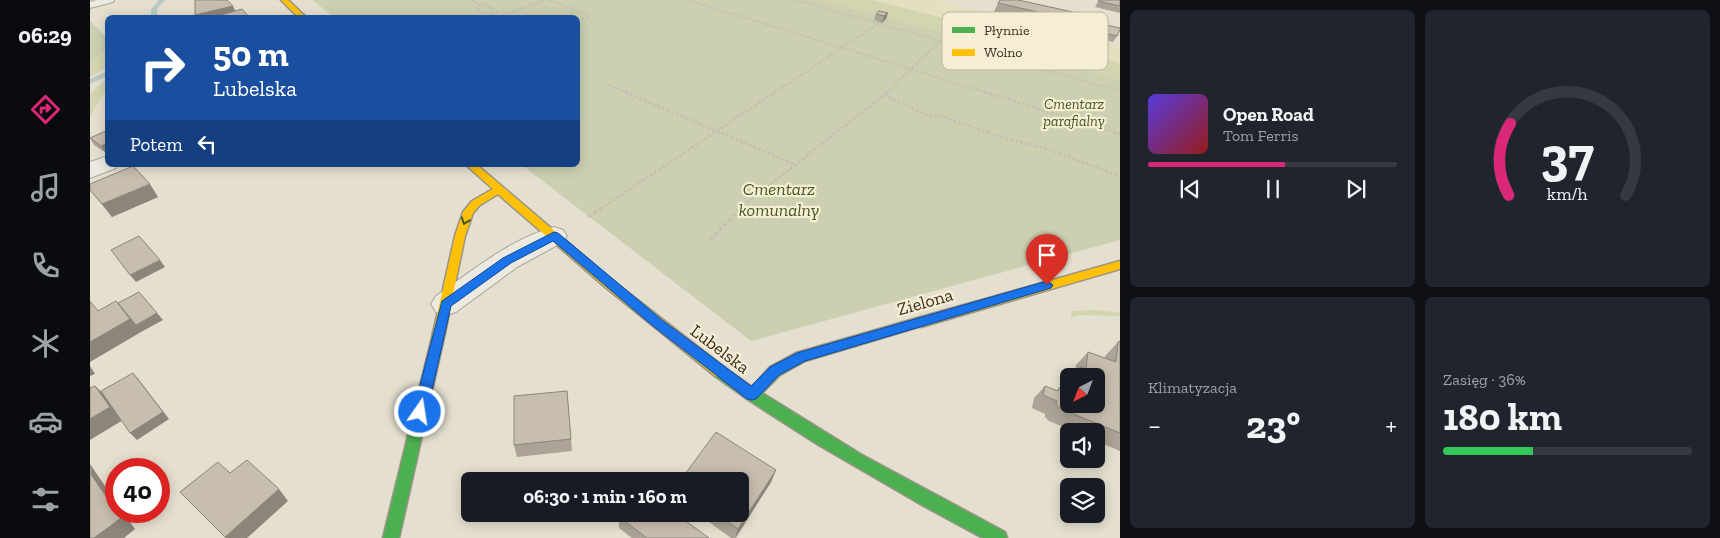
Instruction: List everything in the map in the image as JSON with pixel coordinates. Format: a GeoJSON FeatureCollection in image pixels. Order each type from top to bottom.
{"type":"FeatureCollection","features":[{"type":"Feature","properties":{"kind":"street"},"geometry":{"type":"LineString","coordinates":[[284,0],[301,15]]}},
{"type":"Feature","properties":{"kind":"street"},"geometry":{"type":"LineString","coordinates":[[90,171],[105,164]]}},
{"type":"Feature","properties":{"kind":"street","name":"Lubelska"},"geometry":{"type":"LineString","coordinates":[[473,167],[658,323],[752,394],[877,474],[999,538]]}},
{"type":"Feature","properties":{"kind":"street"},"geometry":{"type":"LineString","coordinates":[[390,538],[446,304],[460,236],[468,212],[476,203],[499,189]]}},
{"type":"Feature","properties":{"kind":"street"},"geometry":{"type":"LineString","coordinates":[[446,304],[507,260],[554,236]]}},
{"type":"Feature","properties":{"kind":"street","name":"Zielona"},"geometry":{"type":"LineString","coordinates":[[752,394],[775,371],[801,357],[1118,267]]}},
{"type":"Feature","properties":{"kind":"lane"},"geometry":{"type":"LineString","coordinates":[[90,5],[109,0]]}},
{"type":"Feature","properties":{"kind":"path"},"geometry":{"type":"LineString","coordinates":[[472,0],[480,6]]}},
{"type":"Feature","properties":{"kind":"path"},"geometry":{"type":"LineString","coordinates":[[502,15],[545,0]]}},
{"type":"Feature","properties":{"kind":"path"},"geometry":{"type":"LineString","coordinates":[[550,0],[590,16],[580,20]]}},
{"type":"Feature","properties":{"kind":"path"},"geometry":{"type":"LineString","coordinates":[[688,0],[1120,134]]}},
{"type":"Feature","properties":{"kind":"path"},"geometry":{"type":"LineString","coordinates":[[710,240],[726,220],[847,126],[913,70],[940,41],[795,0]]}},
{"type":"Feature","properties":{"kind":"path"},"geometry":{"type":"LineString","coordinates":[[484,4],[497,12],[493,13],[488,15],[475,7],[484,4]]}},
{"type":"Feature","properties":{"kind":"path"},"geometry":{"type":"LineString","coordinates":[[588,217],[877,24]]}},
{"type":"Feature","properties":{"kind":"path"},"geometry":{"type":"LineString","coordinates":[[1044,70],[1120,91]]}},
{"type":"Feature","properties":{"kind":"path"},"geometry":{"type":"LineString","coordinates":[[609,85],[796,165]]}},
{"type":"Feature","properties":{"kind":"path"},"geometry":{"type":"LineString","coordinates":[[884,95],[929,116],[938,115],[1001,137],[1047,149],[1120,176]]}},
{"type":"Feature","properties":{"kind":"shaded area"},"geometry":{"type":"Polygon","coordinates":[[[872,0],[934,0],[984,12],[942,12],[942,18],[872,0]]]}},
{"type":"Feature","properties":{"kind":"shaded area"},"geometry":{"type":"Polygon","coordinates":[[[1108,42],[1120,45],[1120,63],[1108,60],[1108,42]]]}},
{"type":"Feature","properties":{"kind":"green space","name":"Cmentarz komunalny"},"geometry":{"type":"Polygon","coordinates":[[[312,0],[821,0],[942,32],[942,70],[1083,70],[1120,80],[1120,240],[751,341],[525,167],[580,167],[580,15],[331,15],[312,0]]]}},
{"type":"Feature","properties":{"kind":"green space"},"geometry":{"type":"Polygon","coordinates":[[[821,0],[872,0],[942,18],[942,32],[821,0]]]}},
{"type":"Feature","properties":{"kind":"green space"},"geometry":{"type":"Polygon","coordinates":[[[90,21],[105,36],[105,50],[90,61],[90,21]]]}},
{"type":"Feature","properties":{"kind":"green space"},"geometry":{"type":"Polygon","coordinates":[[[105,49],[105,68],[90,77],[90,61],[102,54],[105,49]]]}},
{"type":"Feature","properties":{"kind":"green space"},"geometry":{"type":"Polygon","coordinates":[[[1108,60],[1120,63],[1120,80],[1083,70],[1108,70],[1108,60]]]}},
{"type":"Feature","properties":{"kind":"green space"},"geometry":{"type":"Polygon","coordinates":[[[105,80],[105,91],[90,116],[90,94],[105,80]]]}},
{"type":"Feature","properties":{"kind":"green space"},"geometry":{"type":"Polygon","coordinates":[[[1097,310],[1120,313],[1120,316],[1079,315],[1071,318],[1073,311],[1097,310]]]}},
{"type":"Feature","properties":{"kind":"building"},"geometry":{"type":"Polygon","coordinates":[[[195,0],[227,0],[233,6],[195,15],[195,0]]]}},
{"type":"Feature","properties":{"kind":"building"},"geometry":{"type":"Polygon","coordinates":[[[1000,0],[1018,0],[1073,12],[1038,12],[998,3],[1000,0]]]}},
{"type":"Feature","properties":{"kind":"building"},"geometry":{"type":"Polygon","coordinates":[[[1120,0],[1120,6],[1098,1],[1120,0]]]}},
{"type":"Feature","properties":{"kind":"building"},"geometry":{"type":"Polygon","coordinates":[[[242,9],[247,15],[221,15],[242,9]]]}},
{"type":"Feature","properties":{"kind":"building"},"geometry":{"type":"Polygon","coordinates":[[[879,11],[888,13],[884,16],[876,14],[879,11]]]}},
{"type":"Feature","properties":{"kind":"building"},"geometry":{"type":"Polygon","coordinates":[[[1108,25],[1120,28],[1117,36],[1108,34],[1108,25]]]}},
{"type":"Feature","properties":{"kind":"building"},"geometry":{"type":"Polygon","coordinates":[[[105,131],[105,144],[101,146],[90,138],[105,131]]]}},
{"type":"Feature","properties":{"kind":"building"},"geometry":{"type":"Polygon","coordinates":[[[134,167],[150,184],[102,204],[90,190],[90,184],[134,167]]]}},
{"type":"Feature","properties":{"kind":"building"},"geometry":{"type":"Polygon","coordinates":[[[139,236],[160,260],[130,275],[111,250],[139,236]]]}},
{"type":"Feature","properties":{"kind":"building"},"geometry":{"type":"Polygon","coordinates":[[[139,292],[157,313],[136,325],[118,303],[139,292]]]}},
{"type":"Feature","properties":{"kind":"building"},"geometry":{"type":"Polygon","coordinates":[[[90,301],[98,311],[116,301],[130,319],[90,342],[90,301]]]}},
{"type":"Feature","properties":{"kind":"building"},"geometry":{"type":"Polygon","coordinates":[[[1120,341],[1120,433],[1105,427],[1105,423],[1095,423],[1071,413],[1105,413],[1105,368],[1086,368],[1088,352],[1116,362],[1118,342],[1120,341]]]}},
{"type":"Feature","properties":{"kind":"building"},"geometry":{"type":"Polygon","coordinates":[[[133,373],[163,412],[130,433],[101,391],[133,373]]]}},
{"type":"Feature","properties":{"kind":"building"},"geometry":{"type":"Polygon","coordinates":[[[95,386],[110,407],[90,419],[90,388],[95,386]]]}},
{"type":"Feature","properties":{"kind":"building"},"geometry":{"type":"Polygon","coordinates":[[[1045,386],[1058,391],[1059,388],[1060,408],[1056,404],[1057,401],[1043,395],[1045,386]]]}},
{"type":"Feature","properties":{"kind":"building"},"geometry":{"type":"Polygon","coordinates":[[[567,391],[571,439],[514,445],[514,396],[567,391]]]}},
{"type":"Feature","properties":{"kind":"building"},"geometry":{"type":"Polygon","coordinates":[[[716,432],[776,470],[749,512],[749,472],[687,472],[716,432]]]}},
{"type":"Feature","properties":{"kind":"building"},"geometry":{"type":"Polygon","coordinates":[[[247,460],[279,489],[225,537],[180,492],[218,462],[230,473],[247,460]]]}},
{"type":"Feature","properties":{"kind":"building"},"geometry":{"type":"Polygon","coordinates":[[[90,473],[105,495],[105,523],[114,523],[94,538],[90,538],[90,473]]]}},
{"type":"Feature","properties":{"kind":"building"},"geometry":{"type":"Polygon","coordinates":[[[626,522],[687,522],[709,538],[647,538],[626,522]]]}},
{"type":"Feature","properties":{"kind":"building"},"geometry":{"type":"Polygon","coordinates":[[[728,522],[743,522],[738,529],[728,522]]]}},
{"type":"Feature","properties":{"kind":"waterway"},"geometry":{"type":"LineString","coordinates":[[154,15],[154,9],[162,0]]}},
{"type":"Feature","properties":{"kind":"waterway"},"geometry":{"type":"LineString","coordinates":[[90,82],[105,74]]}},
{"type":"Feature","properties":{"kind":"traffic: fast"},"geometry":{"type":"LineString","coordinates":[[752,395],[775,371],[801,357],[921,322]]}},
{"type":"Feature","properties":{"kind":"traffic: fast"},"geometry":{"type":"LineString","coordinates":[[391,538],[439,333]]}},
{"type":"Feature","properties":{"kind":"traffic: fast"},"geometry":{"type":"LineString","coordinates":[[720,372],[856,460],[999,538]]}},
{"type":"Feature","properties":{"kind":"traffic: slow"},"geometry":{"type":"LineString","coordinates":[[284,0],[301,15]]}},
{"type":"Feature","properties":{"kind":"traffic: slow"},"geometry":{"type":"LineString","coordinates":[[473,167],[608,283],[720,372]]}},
{"type":"Feature","properties":{"kind":"traffic: slow"},"geometry":{"type":"LineString","coordinates":[[439,333],[460,236],[468,212],[476,203],[499,189]]}},
{"type":"Feature","properties":{"kind":"traffic: slow"},"geometry":{"type":"LineString","coordinates":[[921,322],[1120,265]]}},
{"type":"Feature","properties":{"kind":"route"},"geometry":{"type":"LineString","coordinates":[[420,412],[446,304],[507,260],[554,236],[658,323],[752,394],[775,371],[801,357],[1047,285]]}},
{"type":"Feature","properties":{"kind":"park label","name":"Cmentarz parafialny"},"geometry":{"type":"Point","coordinates":[1074,112]}}]}
